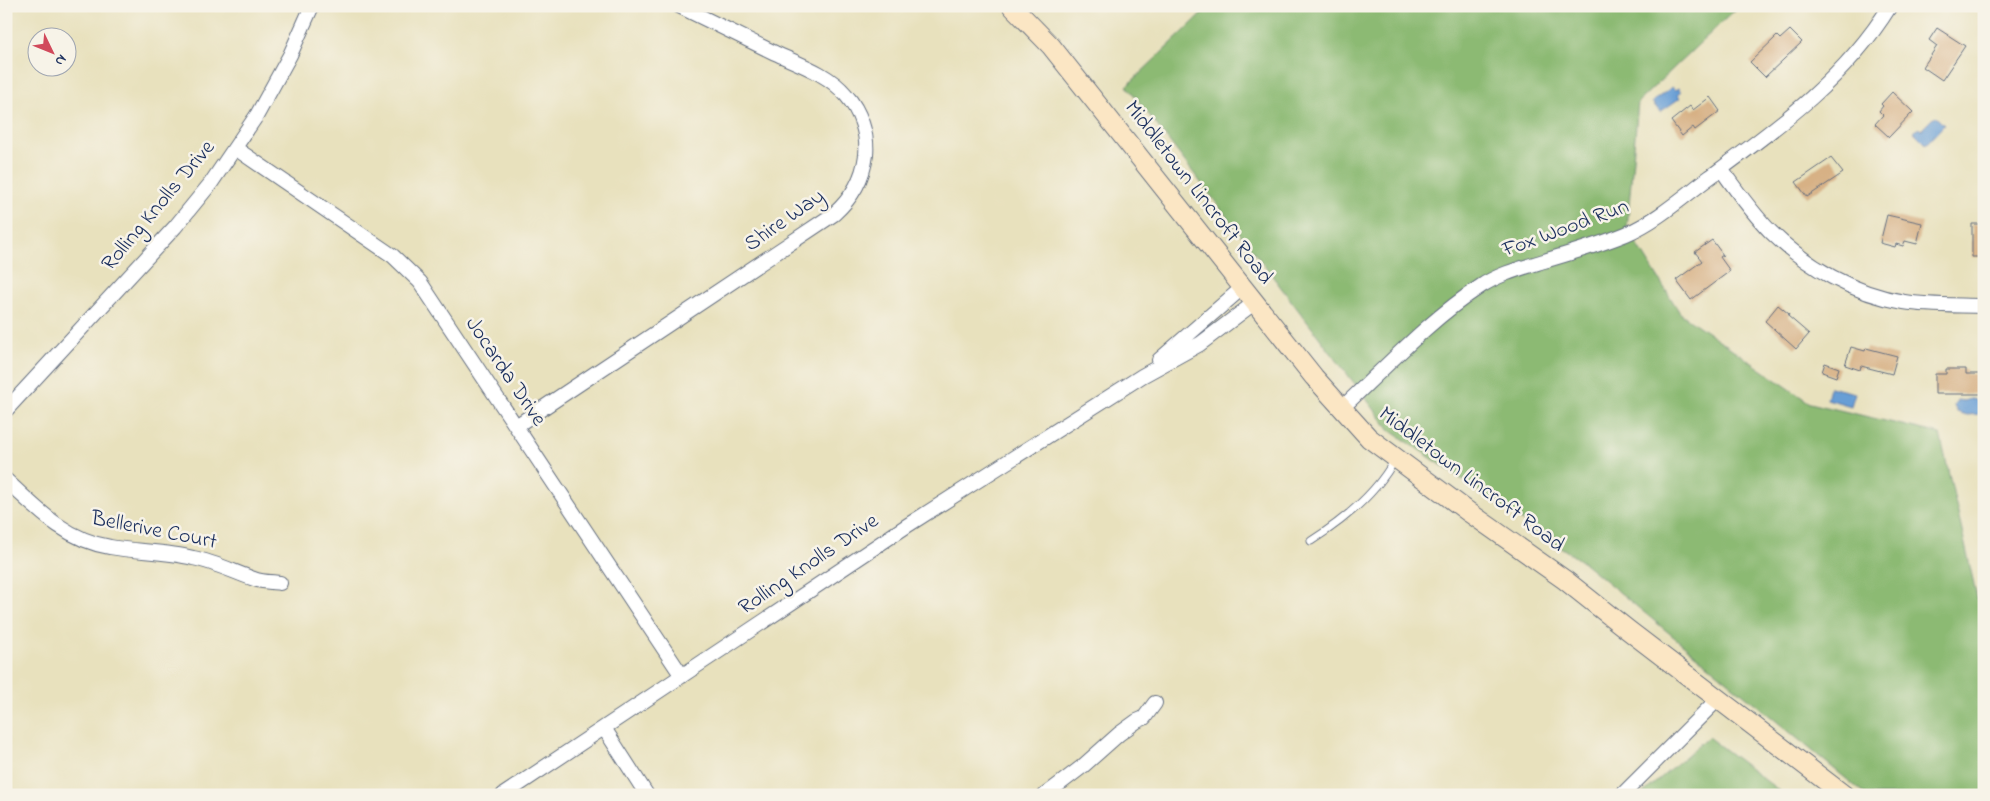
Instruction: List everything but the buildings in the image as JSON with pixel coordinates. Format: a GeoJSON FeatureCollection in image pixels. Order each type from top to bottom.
{"type":"FeatureCollection","features":[{"type":"Feature","properties":{"kind":"main road","name":"Middletown Lincroft Road"},"geometry":{"type":"LineString","coordinates":[[1012,6],[1052,46],[1254,303],[1314,377],[1369,438],[1565,580],[1844,795]]}},
{"type":"Feature","properties":{"kind":"street","name":"Rolling Knolls Drive"},"geometry":{"type":"LineString","coordinates":[[6,410],[176,227],[211,183],[258,115],[286,64],[312,6]]}},
{"type":"Feature","properties":{"kind":"street","name":"Shire Way"},"geometry":{"type":"LineString","coordinates":[[516,426],[834,214],[846,204],[860,179],[866,149],[864,131],[854,106],[840,89],[806,67],[679,6]]}},
{"type":"Feature","properties":{"kind":"street","name":"Fox Wood Run"},"geometry":{"type":"LineString","coordinates":[[1342,408],[1434,321],[1481,286],[1516,270],[1596,246],[1628,233],[1663,212],[1794,114],[1832,80],[1868,38],[1890,6]]}},
{"type":"Feature","properties":{"kind":"street","name":"Jocarda Drive"},"geometry":{"type":"LineString","coordinates":[[235,148],[370,240],[409,270],[420,282],[682,676]]}},
{"type":"Feature","properties":{"kind":"street"},"geometry":{"type":"LineString","coordinates":[[1721,169],[1741,198],[1770,231],[1796,254],[1834,278],[1874,295],[1902,302],[1931,305],[1984,306]]}},
{"type":"Feature","properties":{"kind":"street","name":"Rolling Knolls Drive"},"geometry":{"type":"LineString","coordinates":[[1142,376],[1242,288]]}},
{"type":"Feature","properties":{"kind":"street","name":"Rolling Knolls Drive"},"geometry":{"type":"LineString","coordinates":[[503,795],[908,525],[1142,376],[1200,344],[1254,303]]}},
{"type":"Feature","properties":{"kind":"street","name":"Bellerive Court"},"geometry":{"type":"LineString","coordinates":[[6,480],[46,517],[61,529],[79,539],[110,547],[183,555],[217,564],[256,580],[280,583]]}},
{"type":"Feature","properties":{"kind":"street"},"geometry":{"type":"LineString","coordinates":[[1622,795],[1718,699]]}},
{"type":"Feature","properties":{"kind":"street"},"geometry":{"type":"LineString","coordinates":[[1044,795],[1083,766],[1125,730],[1144,718],[1155,704]]}},
{"type":"Feature","properties":{"kind":"street"},"geometry":{"type":"LineString","coordinates":[[604,728],[647,795]]}},
{"type":"Feature","properties":{"kind":"lane"},"geometry":{"type":"LineString","coordinates":[[1311,541],[1368,496],[1382,481],[1395,458]]}},
{"type":"Feature","properties":{"kind":"green space"},"geometry":{"type":"Polygon","coordinates":[[[1210,6],[1739,6],[1638,102],[1627,228],[1680,313],[1810,403],[1940,434],[1978,602],[1984,603],[1984,795],[1866,795],[1584,563],[1390,430],[1127,86],[1210,6]]]}},
{"type":"Feature","properties":{"kind":"green space"},"geometry":{"type":"Polygon","coordinates":[[[1708,737],[1785,795],[1641,795],[1708,737]]]}},
{"type":"Feature","properties":{"kind":"water"},"geometry":{"type":"Polygon","coordinates":[[[1672,87],[1675,90],[1678,88],[1681,92],[1678,94],[1680,98],[1660,112],[1652,102],[1672,87]]]}},
{"type":"Feature","properties":{"kind":"water"},"geometry":{"type":"Polygon","coordinates":[[[1935,116],[1944,125],[1926,144],[1914,132],[1919,128],[1921,130],[1935,116]]]}},
{"type":"Feature","properties":{"kind":"water"},"geometry":{"type":"Polygon","coordinates":[[[1830,387],[1855,393],[1851,406],[1827,399],[1830,387]]]}},
{"type":"Feature","properties":{"kind":"water"},"geometry":{"type":"Polygon","coordinates":[[[1970,399],[1980,404],[1983,411],[1981,414],[1967,415],[1957,412],[1954,406],[1957,400],[1964,401],[1970,399]]]}}]}
